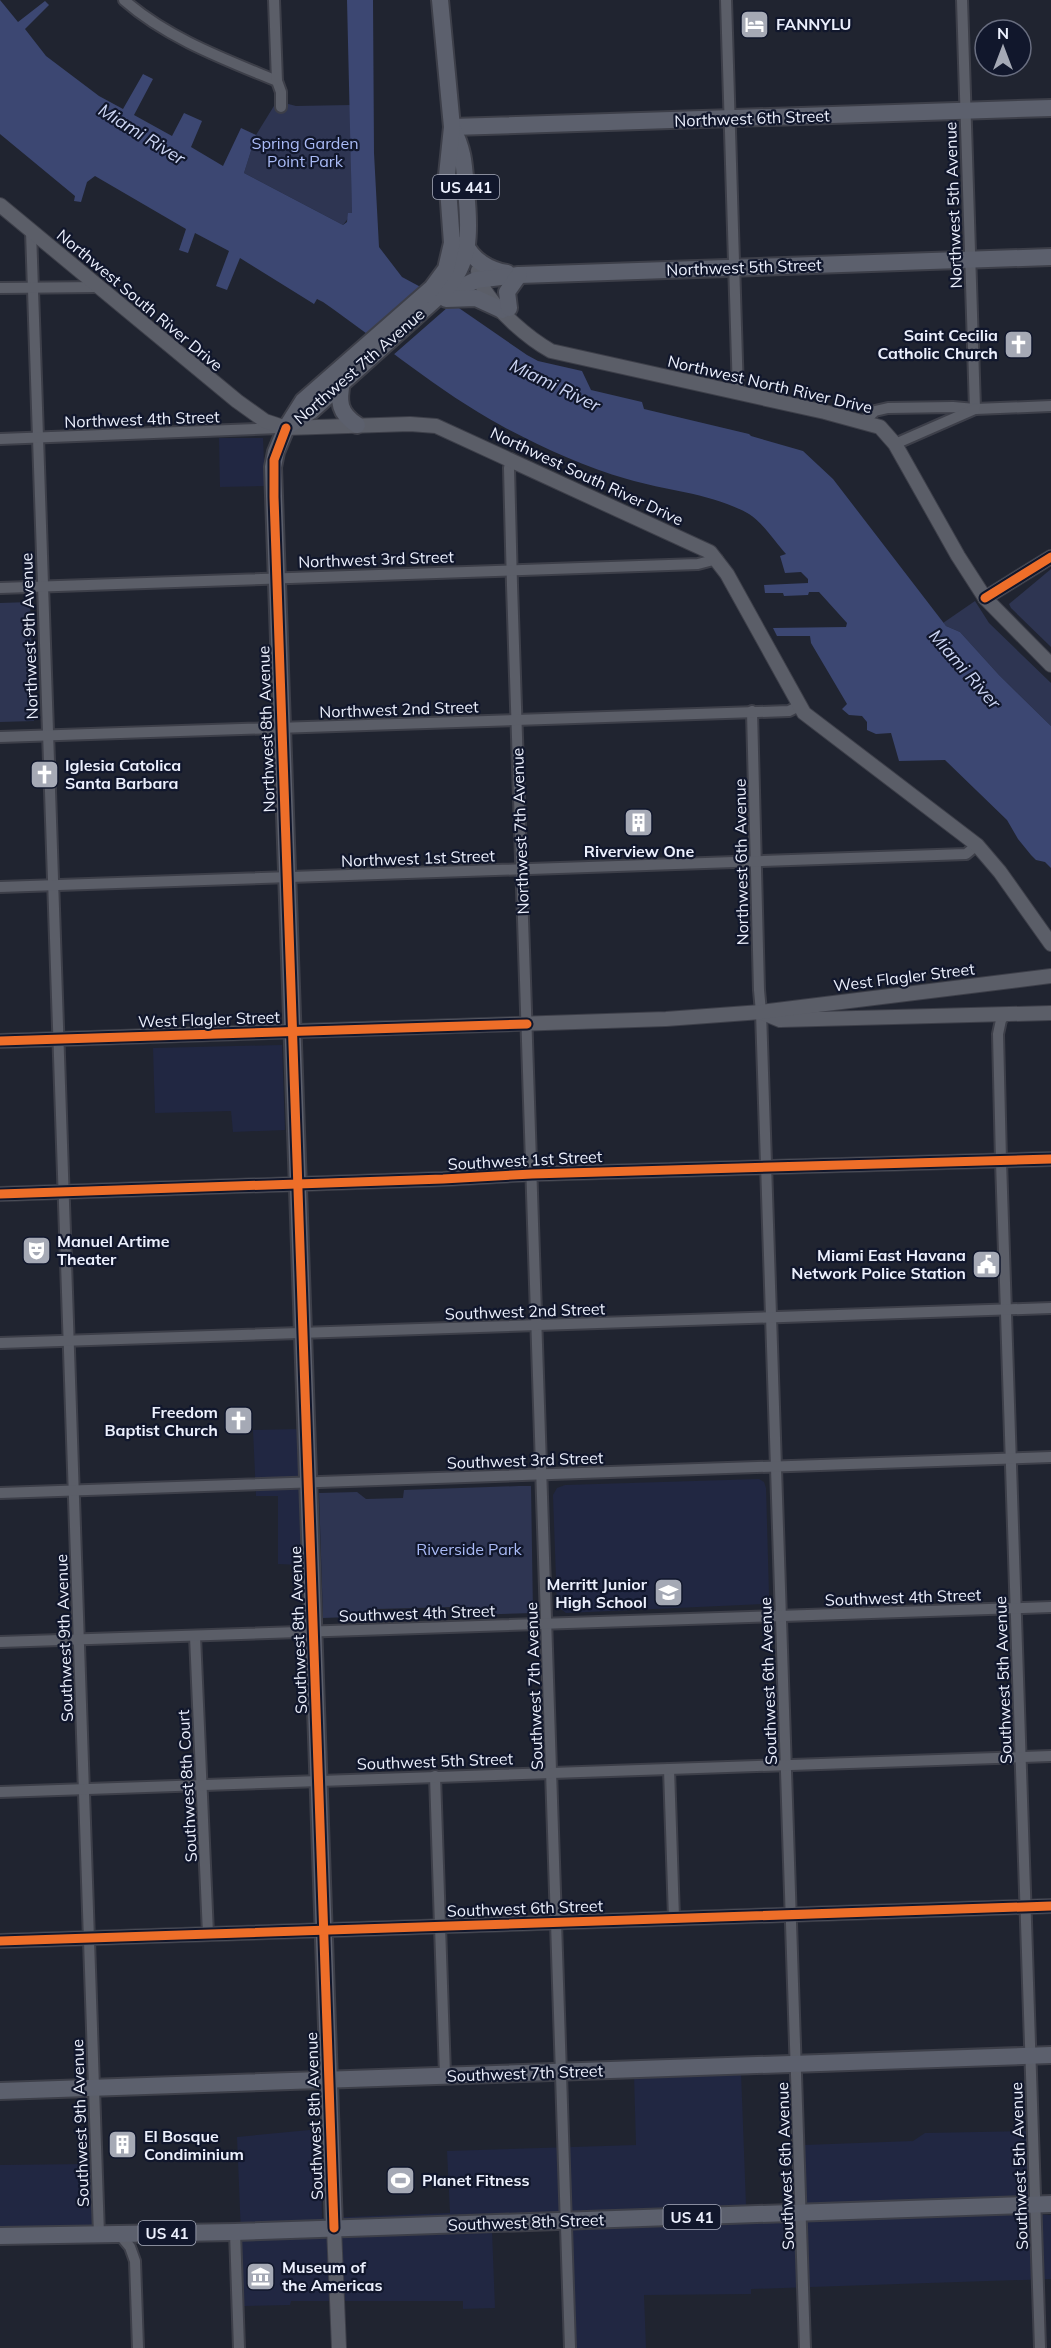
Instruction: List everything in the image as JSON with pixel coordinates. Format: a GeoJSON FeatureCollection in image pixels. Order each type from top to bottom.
{"type":"FeatureCollection","features":[{"type":"Feature","properties":{"kind":"main road","name":"Northwest 7th Avenue"},"geometry":{"type":"LineString","coordinates":[[440,0],[452,127],[447,175],[457,284]]}},
{"type":"Feature","properties":{"kind":"main road","name":"Northwest 6th Street"},"geometry":{"type":"LineString","coordinates":[[452,127],[1051,108]]}},
{"type":"Feature","properties":{"kind":"main road","name":"Northwest 7th Avenue"},"geometry":{"type":"LineString","coordinates":[[452,127],[462,147],[469,221],[468,249],[457,284]]}},
{"type":"Feature","properties":{"kind":"main road"},"geometry":{"type":"LineString","coordinates":[[449,156],[455,175],[463,238],[468,249],[491,269],[519,275],[507,292],[506,309],[481,300],[457,284]]}},
{"type":"Feature","properties":{"kind":"main road","name":"Northwest 5th Street"},"geometry":{"type":"LineString","coordinates":[[439,297],[457,284],[519,275],[1051,257]]}},
{"type":"Feature","properties":{"kind":"main road","name":"Northwest 7th Avenue"},"geometry":{"type":"LineString","coordinates":[[286,428],[311,411],[342,382],[353,364],[432,288],[457,284]]}},
{"type":"Feature","properties":{"kind":"main road","name":"Northwest 7th Avenue"},"geometry":{"type":"LineString","coordinates":[[286,428],[303,401],[439,297]]}},
{"type":"Feature","properties":{"kind":"main road"},"geometry":{"type":"LineString","coordinates":[[342,382],[339,395],[342,412],[357,425]]}},
{"type":"Feature","properties":{"kind":"main road","name":"Northwest 8th Avenue"},"geometry":{"type":"LineString","coordinates":[[286,428],[276,452],[273,467],[292,1031]]}},
{"type":"Feature","properties":{"kind":"main road","name":"Southwest 8th Avenue"},"geometry":{"type":"LineString","coordinates":[[292,1031],[334,2228]]}},
{"type":"Feature","properties":{"kind":"main road","name":"Southwest 7th Street"},"geometry":{"type":"LineString","coordinates":[[0,2091],[1051,2055]]}},
{"type":"Feature","properties":{"kind":"main road","name":"Southwest 8th Street"},"geometry":{"type":"LineString","coordinates":[[0,2236],[236,2232],[1043,2205]]}},
{"type":"Feature","properties":{"kind":"street"},"geometry":{"type":"LineString","coordinates":[[124,0],[147,19],[174,34],[277,81]]}},
{"type":"Feature","properties":{"kind":"street"},"geometry":{"type":"LineString","coordinates":[[274,0],[277,81],[281,92],[281,107]]}},
{"type":"Feature","properties":{"kind":"street"},"geometry":{"type":"LineString","coordinates":[[726,0],[738,393]]}},
{"type":"Feature","properties":{"kind":"street","name":"Northwest 5th Avenue"},"geometry":{"type":"LineString","coordinates":[[962,0],[975,409]]}},
{"type":"Feature","properties":{"kind":"street","name":"Northwest South River Drive"},"geometry":{"type":"LineString","coordinates":[[0,205],[265,421],[286,428],[357,425],[436,426],[695,544],[717,559],[799,706],[811,719],[977,845],[1000,872],[1051,944]]}},
{"type":"Feature","properties":{"kind":"street","name":"Northwest 9th Avenue"},"geometry":{"type":"LineString","coordinates":[[31,231],[58,1039]]}},
{"type":"Feature","properties":{"kind":"street","name":"Northwest North River Drive"},"geometry":{"type":"LineString","coordinates":[[468,249],[483,286],[537,336],[542,345],[557,352],[864,421],[883,429],[895,444],[958,556],[985,598],[1051,665]]}},
{"type":"Feature","properties":{"kind":"street"},"geometry":{"type":"LineString","coordinates":[[0,288],[100,287]]}},
{"type":"Feature","properties":{"kind":"street"},"geometry":{"type":"LineString","coordinates":[[864,421],[875,411],[888,408],[975,409],[1051,406]]}},
{"type":"Feature","properties":{"kind":"street"},"geometry":{"type":"LineString","coordinates":[[883,429],[888,408]]}},
{"type":"Feature","properties":{"kind":"street"},"geometry":{"type":"LineString","coordinates":[[895,444],[975,409]]}},
{"type":"Feature","properties":{"kind":"street","name":"Northwest 4th Street"},"geometry":{"type":"LineString","coordinates":[[0,439],[286,428]]}},
{"type":"Feature","properties":{"kind":"street","name":"Northwest 7th Avenue"},"geometry":{"type":"LineString","coordinates":[[511,459],[509,468],[516,720],[527,1024]]}},
{"type":"Feature","properties":{"kind":"street"},"geometry":{"type":"LineString","coordinates":[[985,598],[1051,557]]}},
{"type":"Feature","properties":{"kind":"street","name":"Northwest 3rd Street"},"geometry":{"type":"LineString","coordinates":[[0,588],[698,564],[717,559]]}},
{"type":"Feature","properties":{"kind":"street","name":"Northwest 2nd Street"},"geometry":{"type":"LineString","coordinates":[[0,737],[789,711],[799,706]]}},
{"type":"Feature","properties":{"kind":"street","name":"Northwest 6th Avenue"},"geometry":{"type":"LineString","coordinates":[[752,711],[759,990],[762,1012]]}},
{"type":"Feature","properties":{"kind":"street","name":"Northwest 1st Street"},"geometry":{"type":"LineString","coordinates":[[0,887],[966,854],[977,845]]}},
{"type":"Feature","properties":{"kind":"street","name":"West Flagler Street"},"geometry":{"type":"LineString","coordinates":[[0,1041],[666,1019],[762,1012],[1051,976]]}},
{"type":"Feature","properties":{"kind":"street","name":"West Flagler Street"},"geometry":{"type":"LineString","coordinates":[[762,1012],[780,1020],[1051,1013]]}},
{"type":"Feature","properties":{"kind":"street","name":"Southwest 6th Avenue"},"geometry":{"type":"LineString","coordinates":[[762,1012],[805,2348]]}},
{"type":"Feature","properties":{"kind":"street","name":"Southwest 5th Avenue"},"geometry":{"type":"LineString","coordinates":[[1006,1014],[1001,1020],[998,1034],[1001,1161],[1030,2056],[1043,2205],[1040,2348]]}},
{"type":"Feature","properties":{"kind":"street","name":"Southwest 7th Avenue"},"geometry":{"type":"LineString","coordinates":[[527,1024],[570,2348]]}},
{"type":"Feature","properties":{"kind":"street","name":"Southwest 9th Avenue"},"geometry":{"type":"LineString","coordinates":[[58,1039],[99,2235]]}},
{"type":"Feature","properties":{"kind":"street","name":"Southwest 1st Street"},"geometry":{"type":"LineString","coordinates":[[0,1194],[532,1174],[1051,1159]]}},
{"type":"Feature","properties":{"kind":"street","name":"Southwest 2nd Street"},"geometry":{"type":"LineString","coordinates":[[0,1343],[1051,1308]]}},
{"type":"Feature","properties":{"kind":"street","name":"Southwest 3rd Street"},"geometry":{"type":"LineString","coordinates":[[0,1493],[1051,1457]]}},
{"type":"Feature","properties":{"kind":"street","name":"Southwest 4th Street"},"geometry":{"type":"LineString","coordinates":[[0,1642],[1051,1607]]}},
{"type":"Feature","properties":{"kind":"street","name":"Southwest 8th Court"},"geometry":{"type":"LineString","coordinates":[[195,1636],[208,1934]]}},
{"type":"Feature","properties":{"kind":"street","name":"Southwest 5th Street"},"geometry":{"type":"LineString","coordinates":[[0,1792],[1051,1756]]}},
{"type":"Feature","properties":{"kind":"street"},"geometry":{"type":"LineString","coordinates":[[669,1769],[674,1918]]}},
{"type":"Feature","properties":{"kind":"street"},"geometry":{"type":"LineString","coordinates":[[435,1776],[445,2075]]}},
{"type":"Feature","properties":{"kind":"street","name":"Southwest 6th Street"},"geometry":{"type":"LineString","coordinates":[[0,1941],[1051,1906]]}},
{"type":"Feature","properties":{"kind":"street","name":"Southwest 8th Avenue"},"geometry":{"type":"LineString","coordinates":[[334,2228],[339,2348]]}},
{"type":"Feature","properties":{"kind":"street"},"geometry":{"type":"LineString","coordinates":[[236,2232],[239,2348]]}},
{"type":"Feature","properties":{"kind":"street"},"geometry":{"type":"LineString","coordinates":[[120,2235],[130,2247],[135,2261],[138,2348]]}},
{"type":"Feature","properties":{"kind":"shaded area"},"geometry":{"type":"Polygon","coordinates":[[[219,438],[263,438],[265,486],[220,487],[219,438]]]}},
{"type":"Feature","properties":{"kind":"shaded area"},"geometry":{"type":"Polygon","coordinates":[[[282,1045],[285,1130],[233,1132],[231,1111],[155,1113],[153,1048],[282,1045]]]}},
{"type":"Feature","properties":{"kind":"shaded area"},"geometry":{"type":"Polygon","coordinates":[[[297,1429],[301,1565],[278,1564],[278,1496],[256,1496],[253,1430],[297,1429]]]}},
{"type":"Feature","properties":{"kind":"shaded area"},"geometry":{"type":"Polygon","coordinates":[[[759,1479],[764,1482],[766,1488],[769,1596],[764,1604],[566,1613],[557,1606],[553,1495],[557,1488],[565,1485],[759,1479]]]}},
{"type":"Feature","properties":{"kind":"shaded area"},"geometry":{"type":"Polygon","coordinates":[[[741,2072],[746,2205],[806,2204],[804,2145],[913,2141],[925,2133],[1027,2131],[1030,2214],[1051,2215],[1051,2279],[751,2289],[751,2294],[644,2295],[646,2348],[576,2348],[569,2227],[492,2231],[495,2308],[463,2309],[463,2301],[291,2301],[290,2305],[244,2306],[237,2137],[320,2129],[322,2218],[450,2213],[447,2151],[636,2145],[634,2075],[741,2072]]]}},
{"type":"Feature","properties":{"kind":"shaded area"},"geometry":{"type":"Polygon","coordinates":[[[92,2164],[94,2226],[0,2227],[0,2165],[92,2164]]]}},
{"type":"Feature","properties":{"kind":"green space","name":"Spring Garden Point Park"},"geometry":{"type":"Polygon","coordinates":[[[277,101],[296,106],[351,105],[352,213],[343,225],[244,173],[256,135],[277,101]]]}},
{"type":"Feature","properties":{"kind":"green space"},"geometry":{"type":"Polygon","coordinates":[[[1051,569],[1051,647],[1009,604],[1051,569]]]}},
{"type":"Feature","properties":{"kind":"green space"},"geometry":{"type":"Polygon","coordinates":[[[975,601],[989,623],[1051,683],[1051,726],[999,675],[960,632],[943,623],[975,601]]]}},
{"type":"Feature","properties":{"kind":"green space"},"geometry":{"type":"Polygon","coordinates":[[[30,602],[34,721],[0,722],[0,603],[30,602]]]}},
{"type":"Feature","properties":{"kind":"green space","name":"Riverside Park"},"geometry":{"type":"Polygon","coordinates":[[[531,1486],[533,1613],[464,1615],[453,1607],[376,1609],[375,1616],[323,1618],[319,1493],[357,1492],[366,1499],[403,1498],[404,1490],[531,1486]]]}},
{"type":"Feature","properties":{"kind":"water","name":"Miami River"},"geometry":{"type":"Polygon","coordinates":[[[0,0],[18,22],[45,1],[49,5],[25,29],[46,56],[99,96],[123,109],[143,74],[153,79],[134,115],[172,136],[184,113],[202,121],[191,147],[223,166],[241,128],[256,135],[244,173],[343,225],[347,222],[348,213],[352,213],[347,0],[373,0],[374,153],[379,247],[402,277],[456,306],[538,361],[582,371],[591,390],[642,402],[644,409],[749,434],[803,451],[833,479],[946,626],[960,632],[999,675],[1051,726],[1051,868],[1031,855],[1007,820],[945,760],[899,761],[891,733],[876,734],[867,730],[867,722],[862,716],[849,715],[842,709],[847,704],[811,643],[810,636],[777,636],[773,628],[846,627],[847,623],[819,592],[784,596],[783,593],[765,593],[764,585],[808,583],[808,579],[801,572],[785,573],[780,556],[786,554],[764,527],[749,514],[720,501],[642,483],[595,469],[517,434],[455,398],[323,302],[317,299],[314,304],[240,258],[227,290],[216,286],[229,251],[195,233],[188,253],[179,250],[186,229],[95,176],[87,182],[81,202],[74,201],[75,196],[0,134],[0,0]]]}},
{"type":"Feature","properties":{"kind":"pier"},"geometry":{"type":"Polygon","coordinates":[[[422,285],[458,303],[448,307],[392,356],[365,335],[422,285]]]}},
{"type":"Feature","properties":{"kind":"cycle path"},"geometry":{"type":"LineString","coordinates":[[286,428],[274,460],[274,497],[334,2228]]}},
{"type":"Feature","properties":{"kind":"cycle path"},"geometry":{"type":"LineString","coordinates":[[985,598],[1051,557]]}},
{"type":"Feature","properties":{"kind":"cycle path"},"geometry":{"type":"LineString","coordinates":[[0,1041],[527,1024]]}},
{"type":"Feature","properties":{"kind":"cycle path"},"geometry":{"type":"LineString","coordinates":[[0,1194],[532,1174],[1051,1159]]}},
{"type":"Feature","properties":{"kind":"cycle path"},"geometry":{"type":"LineString","coordinates":[[0,1941],[1051,1906]]}},
{"type":"Feature","properties":{"kind":"place","name":"FANNYLU"},"geometry":{"type":"Point","coordinates":[755,24]}},
{"type":"Feature","properties":{"kind":"place","name":"Saint Cecilia Catholic Church"},"geometry":{"type":"Point","coordinates":[1019,344]}},
{"type":"Feature","properties":{"kind":"place","name":"Iglesia Catolica Santa Barbara"},"geometry":{"type":"Point","coordinates":[44,774]}},
{"type":"Feature","properties":{"kind":"place","name":"Riverview One"},"geometry":{"type":"Point","coordinates":[639,823]}},
{"type":"Feature","properties":{"kind":"place","name":"Manuel Artime Theater"},"geometry":{"type":"Point","coordinates":[36,1250]}},
{"type":"Feature","properties":{"kind":"place","name":"Miami East Havana Network Police Station"},"geometry":{"type":"Point","coordinates":[987,1264]}},
{"type":"Feature","properties":{"kind":"place","name":"Freedom Baptist Church"},"geometry":{"type":"Point","coordinates":[239,1421]}},
{"type":"Feature","properties":{"kind":"place","name":"Merritt Junior High School"},"geometry":{"type":"Point","coordinates":[668,1593]}},
{"type":"Feature","properties":{"kind":"place","name":"El Bosque Condiminium"},"geometry":{"type":"Point","coordinates":[123,2145]}},
{"type":"Feature","properties":{"kind":"place","name":"Planet Fitness"},"geometry":{"type":"Point","coordinates":[401,2180]}},
{"type":"Feature","properties":{"kind":"place","name":"Museum of the Americas"},"geometry":{"type":"Point","coordinates":[261,2276]}}]}
